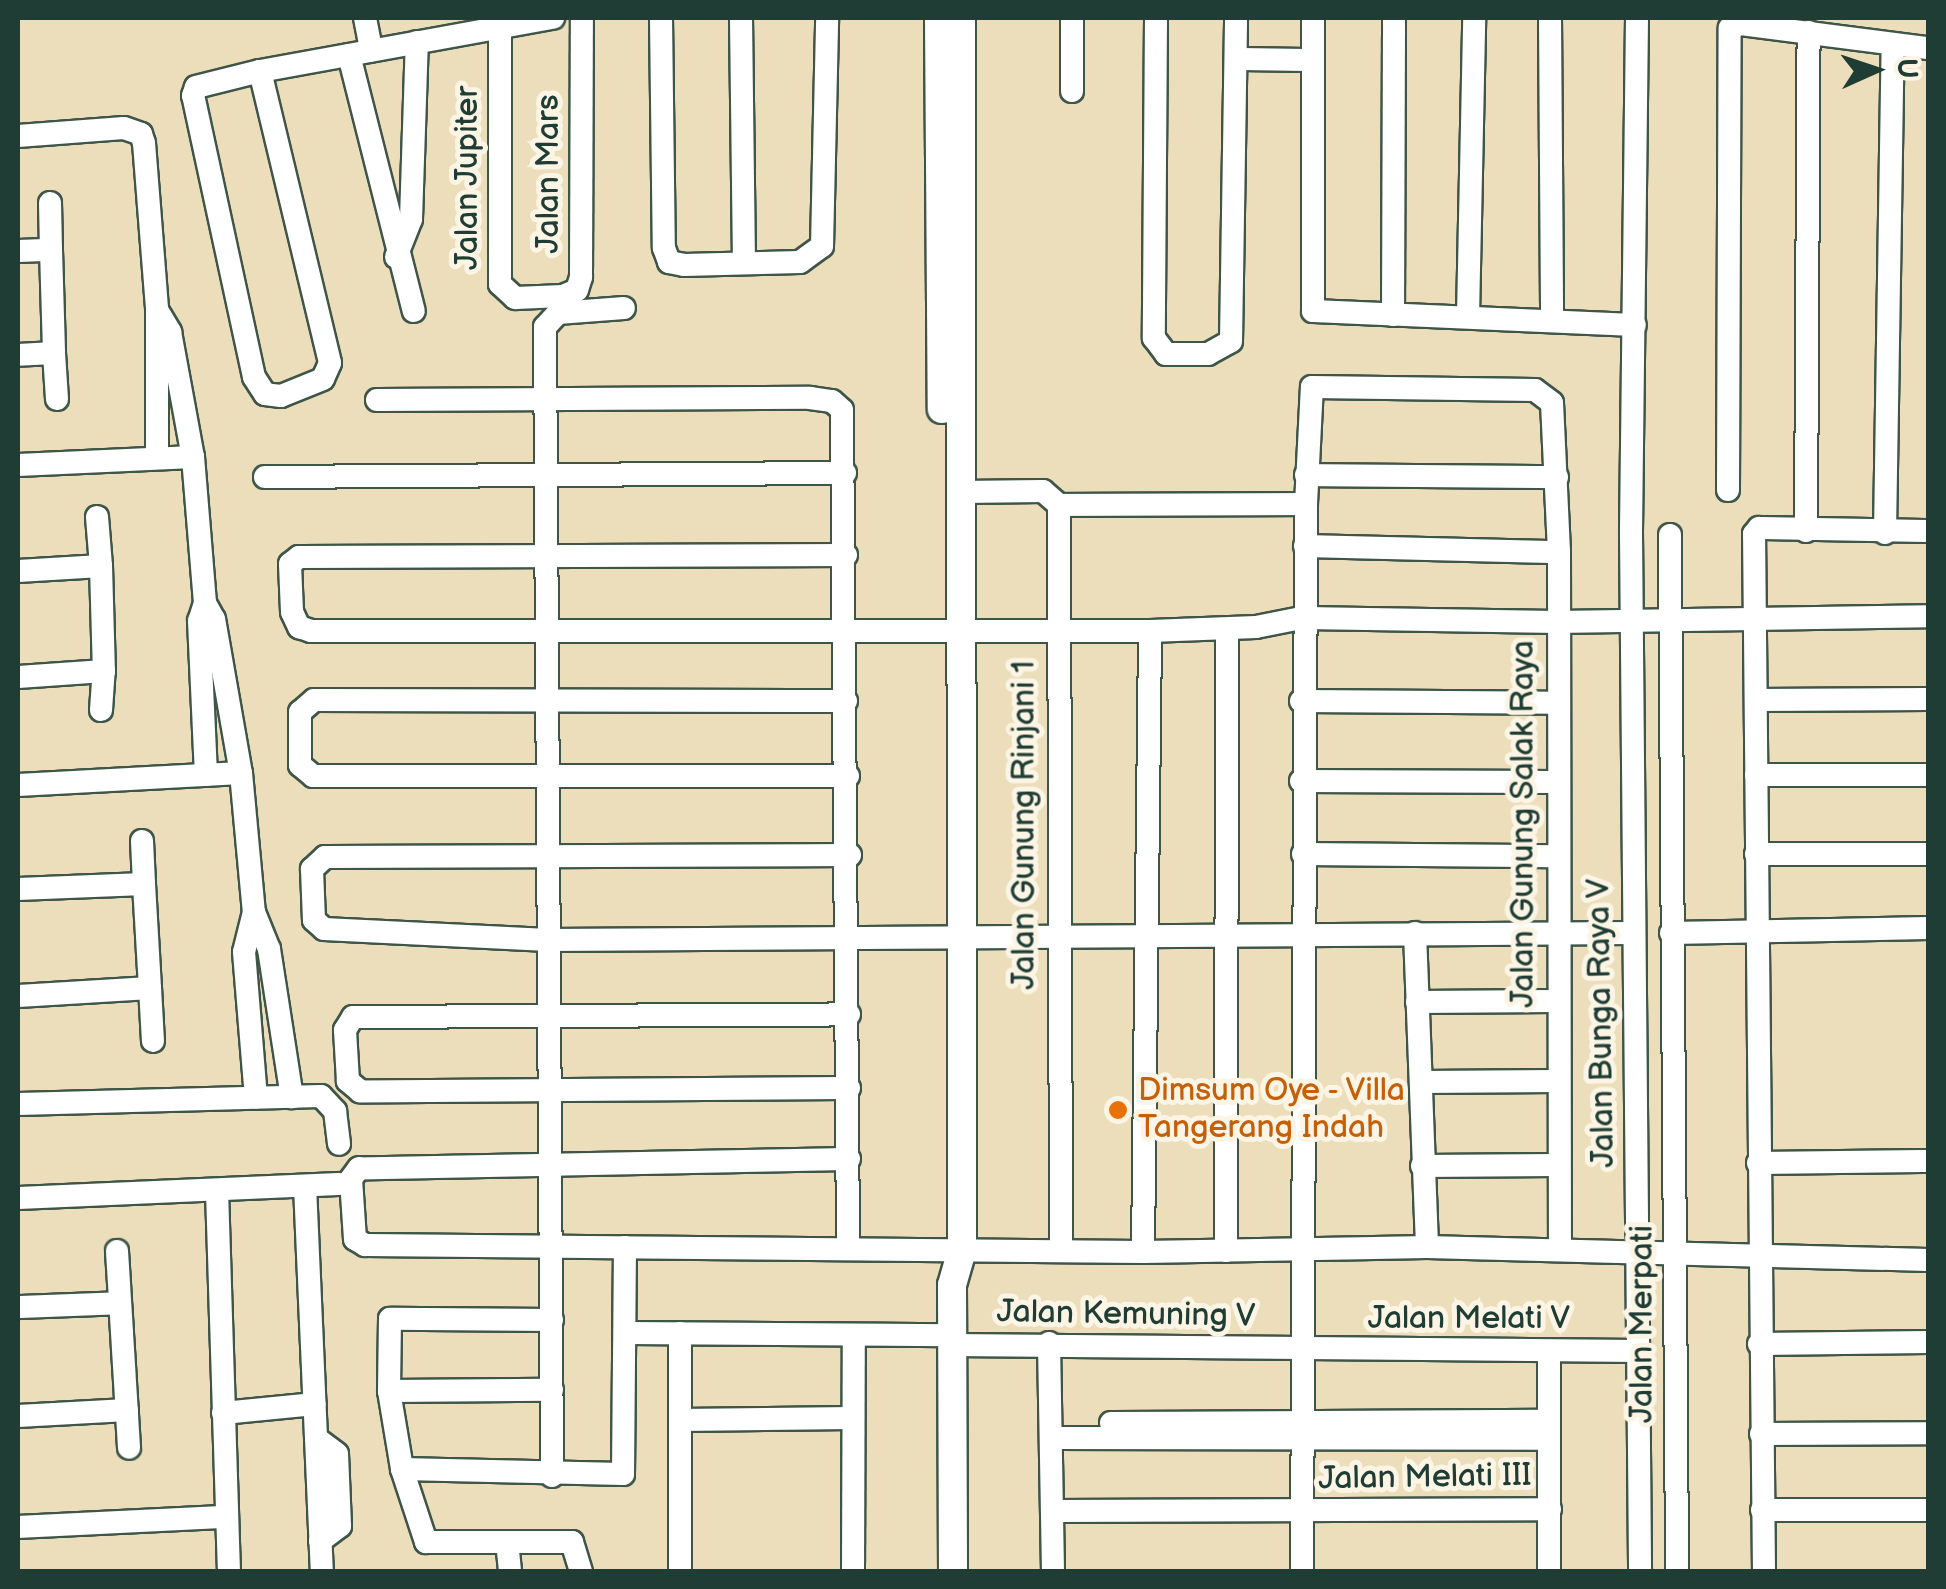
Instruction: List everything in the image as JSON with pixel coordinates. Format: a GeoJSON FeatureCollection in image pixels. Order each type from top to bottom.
{"type":"FeatureCollection","features":[{"type":"Feature","properties":{"kind":"main road"},"geometry":{"type":"LineString","coordinates":[[939,18],[952,631],[953,1572]]}},
{"type":"Feature","properties":{"kind":"main road"},"geometry":{"type":"LineString","coordinates":[[952,631],[960,492],[961,18]]}},
{"type":"Feature","properties":{"kind":"street"},"geometry":{"type":"LineString","coordinates":[[366,18],[360,52],[396,257],[414,311]]}},
{"type":"Feature","properties":{"kind":"street"},"geometry":{"type":"LineString","coordinates":[[260,71],[330,364],[320,381],[282,396],[265,394],[254,377],[193,96],[204,84],[260,71],[553,18]]}},
{"type":"Feature","properties":{"kind":"street","name":"Jalan Mars"},"geometry":{"type":"LineString","coordinates":[[539,297],[571,295],[580,284],[582,18]]}},
{"type":"Feature","properties":{"kind":"street"},"geometry":{"type":"LineString","coordinates":[[662,18],[665,254],[672,264],[800,262],[822,246],[827,18]]}},
{"type":"Feature","properties":{"kind":"street"},"geometry":{"type":"LineString","coordinates":[[741,18],[744,263]]}},
{"type":"Feature","properties":{"kind":"street"},"geometry":{"type":"LineString","coordinates":[[1072,18],[1072,91]]}},
{"type":"Feature","properties":{"kind":"street"},"geometry":{"type":"LineString","coordinates":[[1156,18],[1154,338],[1160,353],[1208,354],[1232,341],[1236,18]]}},
{"type":"Feature","properties":{"kind":"street"},"geometry":{"type":"LineString","coordinates":[[1312,18],[1312,308],[1319,314],[1468,316],[1635,325]]}},
{"type":"Feature","properties":{"kind":"street"},"geometry":{"type":"LineString","coordinates":[[1393,314],[1394,18]]}},
{"type":"Feature","properties":{"kind":"street"},"geometry":{"type":"LineString","coordinates":[[1468,316],[1474,18]]}},
{"type":"Feature","properties":{"kind":"street"},"geometry":{"type":"LineString","coordinates":[[1550,18],[1552,320]]}},
{"type":"Feature","properties":{"kind":"street","name":"Jalan Bunga Raya V"},"geometry":{"type":"LineString","coordinates":[[1637,18],[1632,934],[1640,1572]]}},
{"type":"Feature","properties":{"kind":"street"},"geometry":{"type":"LineString","coordinates":[[1728,490],[1729,30],[1740,24],[1928,48]]}},
{"type":"Feature","properties":{"kind":"street","name":"Jalan Jupiter"},"geometry":{"type":"LineString","coordinates":[[500,26],[500,284],[510,296],[539,297]]}},
{"type":"Feature","properties":{"kind":"street"},"geometry":{"type":"LineString","coordinates":[[1806,532],[1809,32]]}},
{"type":"Feature","properties":{"kind":"street"},"geometry":{"type":"LineString","coordinates":[[396,257],[412,219],[416,42]]}},
{"type":"Feature","properties":{"kind":"street"},"geometry":{"type":"LineString","coordinates":[[1886,533],[1893,44]]}},
{"type":"Feature","properties":{"kind":"street"},"geometry":{"type":"LineString","coordinates":[[1236,60],[1312,60]]}},
{"type":"Feature","properties":{"kind":"street"},"geometry":{"type":"LineString","coordinates":[[18,136],[124,128],[141,134],[157,310],[157,458]]}},
{"type":"Feature","properties":{"kind":"street"},"geometry":{"type":"LineString","coordinates":[[50,203],[57,400]]}},
{"type":"Feature","properties":{"kind":"street"},"geometry":{"type":"LineString","coordinates":[[18,252],[51,250]]}},
{"type":"Feature","properties":{"kind":"street"},"geometry":{"type":"LineString","coordinates":[[552,1476],[547,320],[558,313],[624,308]]}},
{"type":"Feature","properties":{"kind":"street"},"geometry":{"type":"LineString","coordinates":[[157,310],[170,332],[192,457],[205,604],[199,620],[206,775]]}},
{"type":"Feature","properties":{"kind":"street"},"geometry":{"type":"LineString","coordinates":[[18,355],[54,353]]}},
{"type":"Feature","properties":{"kind":"street","name":"Jalan Gunung Salak Raya"},"geometry":{"type":"LineString","coordinates":[[1306,474],[1312,387],[1535,390],[1550,398],[1558,477],[1559,552],[1554,1001],[1560,1250]]}},
{"type":"Feature","properties":{"kind":"street"},"geometry":{"type":"LineString","coordinates":[[377,400],[832,401],[842,410],[850,855],[848,1247]]}},
{"type":"Feature","properties":{"kind":"street"},"geometry":{"type":"LineString","coordinates":[[18,465],[192,457]]}},
{"type":"Feature","properties":{"kind":"street"},"geometry":{"type":"LineString","coordinates":[[265,477],[845,473]]}},
{"type":"Feature","properties":{"kind":"street"},"geometry":{"type":"LineString","coordinates":[[1302,1572],[1301,618],[1306,474],[1558,477]]}},
{"type":"Feature","properties":{"kind":"street"},"geometry":{"type":"LineString","coordinates":[[960,492],[1043,491],[1059,505],[1306,504]]}},
{"type":"Feature","properties":{"kind":"street","name":"Jalan Gunung Rinjani 1"},"geometry":{"type":"LineString","coordinates":[[1059,505],[1061,1251]]}},
{"type":"Feature","properties":{"kind":"street"},"geometry":{"type":"LineString","coordinates":[[98,517],[104,672],[101,710]]}},
{"type":"Feature","properties":{"kind":"street"},"geometry":{"type":"LineString","coordinates":[[1764,1572],[1754,932],[1755,530],[1928,531]]}},
{"type":"Feature","properties":{"kind":"street","name":"Jalan Merpati"},"geometry":{"type":"LineString","coordinates":[[1670,535],[1677,1572]]}},
{"type":"Feature","properties":{"kind":"street"},"geometry":{"type":"LineString","coordinates":[[1305,546],[1559,552]]}},
{"type":"Feature","properties":{"kind":"street"},"geometry":{"type":"LineString","coordinates":[[846,555],[299,557],[289,569],[292,612],[304,630],[1150,631],[1227,629],[1301,618],[1557,622],[1928,616]]}},
{"type":"Feature","properties":{"kind":"street"},"geometry":{"type":"LineString","coordinates":[[18,570],[100,566]]}},
{"type":"Feature","properties":{"kind":"street"},"geometry":{"type":"LineString","coordinates":[[205,604],[214,619],[241,773],[254,912],[269,950],[292,1097]]}},
{"type":"Feature","properties":{"kind":"street"},"geometry":{"type":"LineString","coordinates":[[1226,1251],[1227,629]]}},
{"type":"Feature","properties":{"kind":"street"},"geometry":{"type":"LineString","coordinates":[[1143,1252],[1150,631]]}},
{"type":"Feature","properties":{"kind":"street"},"geometry":{"type":"LineString","coordinates":[[18,677],[104,672]]}},
{"type":"Feature","properties":{"kind":"street"},"geometry":{"type":"LineString","coordinates":[[1756,700],[1928,699]]}},
{"type":"Feature","properties":{"kind":"street"},"geometry":{"type":"LineString","coordinates":[[846,701],[314,700],[300,712],[300,765],[313,776],[848,776]]}},
{"type":"Feature","properties":{"kind":"street"},"geometry":{"type":"LineString","coordinates":[[1301,701],[1556,703]]}},
{"type":"Feature","properties":{"kind":"street"},"geometry":{"type":"LineString","coordinates":[[18,786],[241,773]]}},
{"type":"Feature","properties":{"kind":"street"},"geometry":{"type":"LineString","coordinates":[[1756,775],[1928,775]]}},
{"type":"Feature","properties":{"kind":"street"},"geometry":{"type":"LineString","coordinates":[[1301,781],[1556,782]]}},
{"type":"Feature","properties":{"kind":"street"},"geometry":{"type":"LineString","coordinates":[[142,841],[153,1042]]}},
{"type":"Feature","properties":{"kind":"street"},"geometry":{"type":"LineString","coordinates":[[1303,854],[1556,856]]}},
{"type":"Feature","properties":{"kind":"street"},"geometry":{"type":"LineString","coordinates":[[1756,854],[1928,854]]}},
{"type":"Feature","properties":{"kind":"street"},"geometry":{"type":"LineString","coordinates":[[850,855],[324,857],[312,869],[314,920],[324,929],[548,940],[850,937],[1058,941],[1228,934],[1632,934]]}},
{"type":"Feature","properties":{"kind":"street"},"geometry":{"type":"LineString","coordinates":[[18,888],[144,884]]}},
{"type":"Feature","properties":{"kind":"street"},"geometry":{"type":"LineString","coordinates":[[254,912],[244,952],[256,1098]]}},
{"type":"Feature","properties":{"kind":"street"},"geometry":{"type":"LineString","coordinates":[[1671,933],[1928,928]]}},
{"type":"Feature","properties":{"kind":"street"},"geometry":{"type":"LineString","coordinates":[[1415,933],[1427,1246]]}},
{"type":"Feature","properties":{"kind":"street"},"geometry":{"type":"LineString","coordinates":[[18,996],[150,988]]}},
{"type":"Feature","properties":{"kind":"street"},"geometry":{"type":"LineString","coordinates":[[1417,1002],[1554,1001]]}},
{"type":"Feature","properties":{"kind":"street"},"geometry":{"type":"LineString","coordinates":[[849,1014],[549,1012],[353,1017],[345,1030],[348,1081],[360,1091],[849,1088]]}},
{"type":"Feature","properties":{"kind":"street"},"geometry":{"type":"LineString","coordinates":[[1421,1082],[1556,1081]]}},
{"type":"Feature","properties":{"kind":"street"},"geometry":{"type":"LineString","coordinates":[[18,1104],[292,1097],[331,1100],[339,1144]]}},
{"type":"Feature","properties":{"kind":"street"},"geometry":{"type":"LineString","coordinates":[[849,1159],[359,1168],[351,1179],[360,1244],[1143,1252],[1427,1246],[1637,1250],[1757,1259],[1928,1260]]}},
{"type":"Feature","properties":{"kind":"street"},"geometry":{"type":"LineString","coordinates":[[1758,1162],[1928,1161]]}},
{"type":"Feature","properties":{"kind":"street"},"geometry":{"type":"LineString","coordinates":[[1422,1166],[1556,1165]]}},
{"type":"Feature","properties":{"kind":"street"},"geometry":{"type":"LineString","coordinates":[[18,1198],[339,1184]]}},
{"type":"Feature","properties":{"kind":"street"},"geometry":{"type":"LineString","coordinates":[[306,1186],[322,1572]]}},
{"type":"Feature","properties":{"kind":"street"},"geometry":{"type":"LineString","coordinates":[[217,1191],[229,1572]]}},
{"type":"Feature","properties":{"kind":"street"},"geometry":{"type":"LineString","coordinates":[[402,1469],[552,1476],[623,1474],[625,1246]]}},
{"type":"Feature","properties":{"kind":"street"},"geometry":{"type":"LineString","coordinates":[[117,1251],[129,1448]]}},
{"type":"Feature","properties":{"kind":"street"},"geometry":{"type":"LineString","coordinates":[[18,1307],[120,1303]]}},
{"type":"Feature","properties":{"kind":"street"},"geometry":{"type":"LineString","coordinates":[[552,1320],[390,1318],[389,1392],[402,1469],[426,1542],[572,1542],[581,1572]]}},
{"type":"Feature","properties":{"kind":"street","name":"Jalan Kemuning V"},"geometry":{"type":"LineString","coordinates":[[626,1333],[854,1335],[1300,1352]]}},
{"type":"Feature","properties":{"kind":"street"},"geometry":{"type":"LineString","coordinates":[[680,1333],[680,1572]]}},
{"type":"Feature","properties":{"kind":"street"},"geometry":{"type":"LineString","coordinates":[[854,1335],[854,1572]]}},
{"type":"Feature","properties":{"kind":"street"},"geometry":{"type":"LineString","coordinates":[[1759,1344],[1928,1342]]}},
{"type":"Feature","properties":{"kind":"street"},"geometry":{"type":"LineString","coordinates":[[1049,1343],[1054,1572]]}},
{"type":"Feature","properties":{"kind":"street"},"geometry":{"type":"LineString","coordinates":[[1549,1351],[1549,1572]]}},
{"type":"Feature","properties":{"kind":"street","name":"Jalan Melati V"},"geometry":{"type":"LineString","coordinates":[[1300,1352],[1639,1351]]}},
{"type":"Feature","properties":{"kind":"street"},"geometry":{"type":"LineString","coordinates":[[389,1392],[552,1390]]}},
{"type":"Feature","properties":{"kind":"street"},"geometry":{"type":"LineString","coordinates":[[223,1413],[314,1404]]}},
{"type":"Feature","properties":{"kind":"street"},"geometry":{"type":"LineString","coordinates":[[18,1416],[127,1410]]}},
{"type":"Feature","properties":{"kind":"street"},"geometry":{"type":"LineString","coordinates":[[680,1420],[852,1418]]}},
{"type":"Feature","properties":{"kind":"street"},"geometry":{"type":"LineString","coordinates":[[1761,1428],[1928,1421]]}},
{"type":"Feature","properties":{"kind":"street"},"geometry":{"type":"LineString","coordinates":[[1761,1428],[1928,1433]]}},
{"type":"Feature","properties":{"kind":"street"},"geometry":{"type":"LineString","coordinates":[[1052,1430],[1549,1430]]}},
{"type":"Feature","properties":{"kind":"street","name":"Jalan Melati III"},"geometry":{"type":"LineString","coordinates":[[1054,1512],[1550,1509]]}},
{"type":"Feature","properties":{"kind":"street"},"geometry":{"type":"LineString","coordinates":[[1762,1510],[1928,1510]]}},
{"type":"Feature","properties":{"kind":"street"},"geometry":{"type":"LineString","coordinates":[[18,1526],[226,1517]]}},
{"type":"Feature","properties":{"kind":"street"},"geometry":{"type":"LineString","coordinates":[[507,1542],[510,1572]]}},
{"type":"Feature","properties":{"kind":"place","name":"Dimsum Oye - Villa Tangerang Indah"},"geometry":{"type":"Point","coordinates":[1118,1110]}}]}
